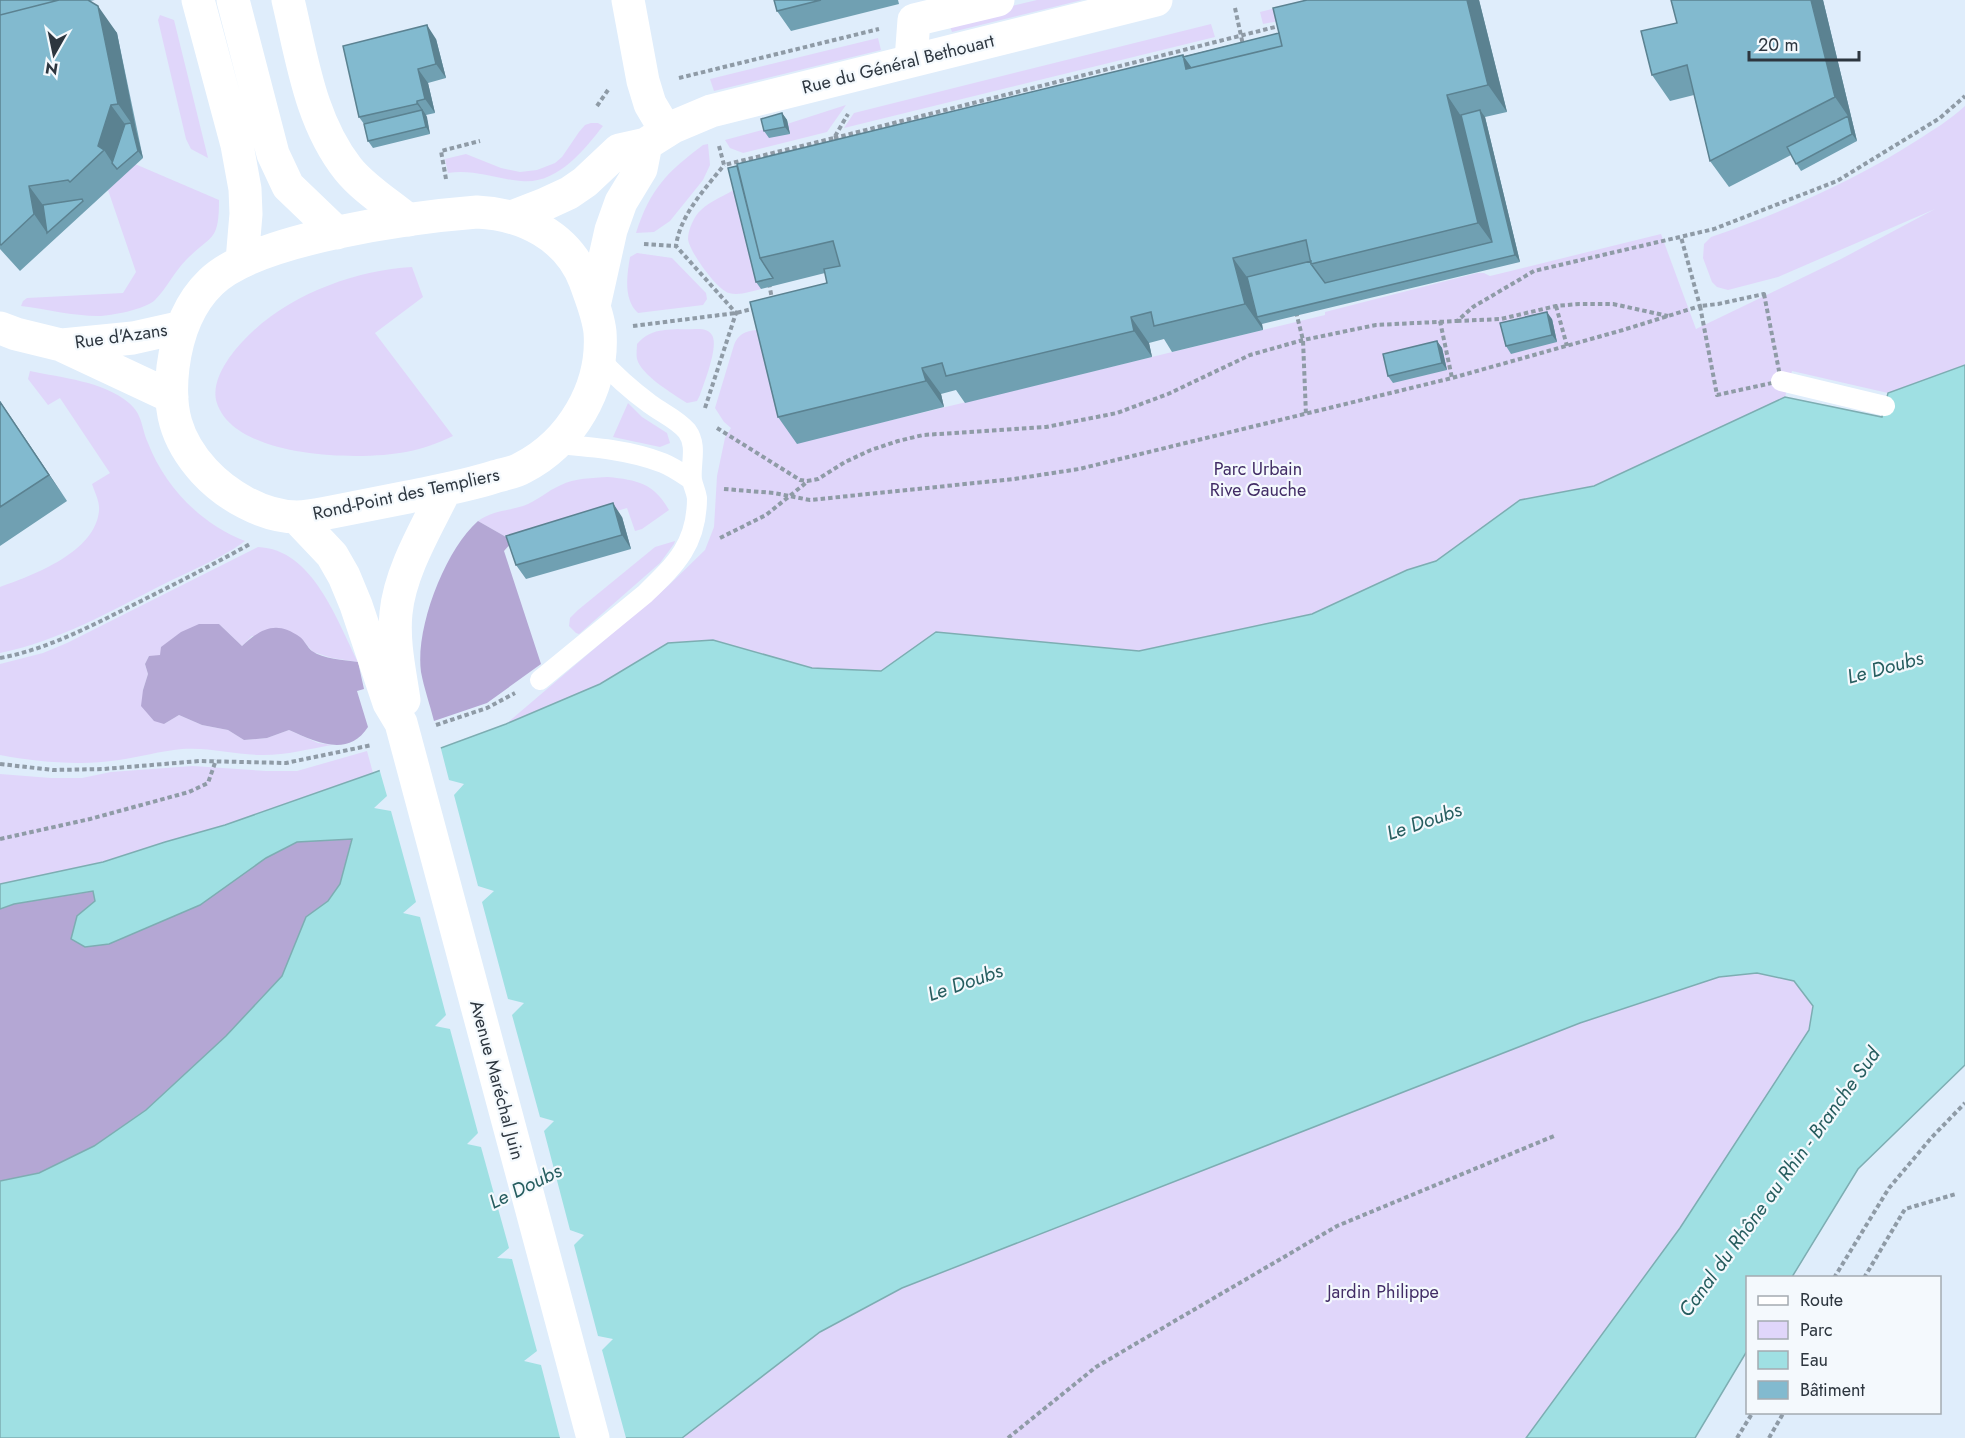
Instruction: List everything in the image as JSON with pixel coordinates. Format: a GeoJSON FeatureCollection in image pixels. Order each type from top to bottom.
{"type":"FeatureCollection","features":[{"type":"Feature","properties":{"kind":"main road"},"geometry":{"type":"LineString","coordinates":[[198,0],[237,145],[245,189],[246,214],[242,261]]}},
{"type":"Feature","properties":{"kind":"main road"},"geometry":{"type":"LineString","coordinates":[[233,0],[273,154],[288,186],[337,233]]}},
{"type":"Feature","properties":{"kind":"main road"},"geometry":{"type":"LineString","coordinates":[[288,0],[312,98],[324,129],[349,170],[408,220]]}},
{"type":"Feature","properties":{"kind":"main road"},"geometry":{"type":"LineString","coordinates":[[594,306],[611,230],[621,202],[641,169],[656,137],[627,0]]}},
{"type":"Feature","properties":{"kind":"main road"},"geometry":{"type":"LineString","coordinates":[[911,60],[914,20],[998,0]]}},
{"type":"Feature","properties":{"kind":"main road","name":"Rue du Général Bethouart"},"geometry":{"type":"LineString","coordinates":[[512,217],[569,193],[585,182],[620,150],[656,137],[711,111],[1156,0]]}},
{"type":"Feature","properties":{"kind":"main road","name":"Rond-Point des Templiers"},"geometry":{"type":"LineString","coordinates":[[477,212],[512,217],[538,228],[565,247],[583,275],[594,306],[600,331],[599,358],[595,384],[578,417],[547,453],[520,470],[445,490],[296,517],[269,512],[245,503],[209,476],[193,459],[176,426],[172,397],[175,350],[182,327],[197,299],[224,271],[242,261],[288,245],[337,233],[408,220],[477,212]]}},
{"type":"Feature","properties":{"kind":"main road","name":"Rue d'Azans"},"geometry":{"type":"LineString","coordinates":[[61,345],[133,338],[182,327]]}},
{"type":"Feature","properties":{"kind":"main road","name":"Rue d'Azans"},"geometry":{"type":"LineString","coordinates":[[0,328],[61,345],[172,397]]}},
{"type":"Feature","properties":{"kind":"main road"},"geometry":{"type":"LineString","coordinates":[[402,731],[404,700],[396,640],[396,612],[405,577],[416,548],[445,490]]}},
{"type":"Feature","properties":{"kind":"main road"},"geometry":{"type":"LineString","coordinates":[[296,517],[332,555],[344,576],[389,703],[402,731]]}},
{"type":"Feature","properties":{"kind":"main road","name":"Avenue Maréchal Juin"},"geometry":{"type":"LineString","coordinates":[[402,731],[593,1438]]}},
{"type":"Feature","properties":{"kind":"lane"},"geometry":{"type":"LineString","coordinates":[[540,680],[645,594],[678,559],[689,543],[694,529],[697,496],[692,480],[693,445],[688,432],[677,421],[627,387],[599,358]]}},
{"type":"Feature","properties":{"kind":"lane"},"geometry":{"type":"LineString","coordinates":[[1781,381],[1885,406]]}},
{"type":"Feature","properties":{"kind":"lane"},"geometry":{"type":"LineString","coordinates":[[556,444],[633,454],[664,464],[692,480]]}},
{"type":"Feature","properties":{"kind":"path"},"geometry":{"type":"LineString","coordinates":[[1235,8],[1245,51]]}},
{"type":"Feature","properties":{"kind":"path"},"geometry":{"type":"LineString","coordinates":[[597,106],[611,86],[643,81],[669,81],[914,20]]}},
{"type":"Feature","properties":{"kind":"path"},"geometry":{"type":"LineString","coordinates":[[676,246],[683,222],[702,192],[724,165],[1284,25]]}},
{"type":"Feature","properties":{"kind":"path"},"geometry":{"type":"LineString","coordinates":[[1457,321],[1473,307],[1534,271],[1714,229],[1837,181],[1940,118],[1965,96]]}},
{"type":"Feature","properties":{"kind":"path"},"geometry":{"type":"LineString","coordinates":[[834,138],[852,109]]}},
{"type":"Feature","properties":{"kind":"path"},"geometry":{"type":"LineString","coordinates":[[446,179],[441,151],[480,141]]}},
{"type":"Feature","properties":{"kind":"path"},"geometry":{"type":"LineString","coordinates":[[719,144],[724,165]]}},
{"type":"Feature","properties":{"kind":"path"},"geometry":{"type":"LineString","coordinates":[[720,489],[774,493],[810,500],[1014,479],[1079,469],[1452,378],[1700,306],[1764,294],[1781,381],[1717,395],[1700,306],[1681,237]]}},
{"type":"Feature","properties":{"kind":"path"},"geometry":{"type":"LineString","coordinates":[[636,244],[676,246],[736,313]]}},
{"type":"Feature","properties":{"kind":"path"},"geometry":{"type":"LineString","coordinates":[[768,281],[773,303]]}},
{"type":"Feature","properties":{"kind":"path"},"geometry":{"type":"LineString","coordinates":[[711,424],[800,480],[807,481],[818,479],[845,462],[872,450],[923,435],[1046,427],[1117,413],[1168,394],[1250,355],[1303,340],[1376,325],[1501,319],[1556,306],[1613,304],[1669,316]]}},
{"type":"Feature","properties":{"kind":"path"},"geometry":{"type":"LineString","coordinates":[[629,327],[736,313],[764,306]]}},
{"type":"Feature","properties":{"kind":"path"},"geometry":{"type":"LineString","coordinates":[[1556,306],[1567,346]]}},
{"type":"Feature","properties":{"kind":"path"},"geometry":{"type":"LineString","coordinates":[[1295,307],[1303,340],[1306,415]]}},
{"type":"Feature","properties":{"kind":"path"},"geometry":{"type":"LineString","coordinates":[[702,418],[736,313]]}},
{"type":"Feature","properties":{"kind":"path"},"geometry":{"type":"LineString","coordinates":[[1440,321],[1452,378]]}},
{"type":"Feature","properties":{"kind":"path"},"geometry":{"type":"LineString","coordinates":[[689,543],[712,543],[766,515],[807,481]]}},
{"type":"Feature","properties":{"kind":"path"},"geometry":{"type":"LineString","coordinates":[[0,658],[60,641],[176,584],[252,543],[253,538]]}},
{"type":"Feature","properties":{"kind":"path"},"geometry":{"type":"LineString","coordinates":[[0,764],[53,770],[104,769],[216,760],[286,763],[487,708],[540,680]]}},
{"type":"Feature","properties":{"kind":"path"},"geometry":{"type":"LineString","coordinates":[[0,839],[90,819],[189,792],[208,783],[216,760]]}},
{"type":"Feature","properties":{"kind":"path"},"geometry":{"type":"LineString","coordinates":[[1835,1276],[1889,1188],[1932,1137],[1965,1103]]}},
{"type":"Feature","properties":{"kind":"path"},"geometry":{"type":"LineString","coordinates":[[1008,1438],[1096,1367],[1337,1226],[1554,1136]]}},
{"type":"Feature","properties":{"kind":"path"},"geometry":{"type":"LineString","coordinates":[[1865,1276],[1905,1209],[1956,1194]]}},
{"type":"Feature","properties":{"kind":"path"},"geometry":{"type":"LineString","coordinates":[[1737,1438],[1752,1414]]}},
{"type":"Feature","properties":{"kind":"path"},"geometry":{"type":"LineString","coordinates":[[1769,1438],[1783,1414]]}},
{"type":"Feature","properties":{"kind":"green space"},"geometry":{"type":"Polygon","coordinates":[[[1037,0],[1082,0],[952,32],[948,21],[1037,0]]]}},
{"type":"Feature","properties":{"kind":"green space"},"geometry":{"type":"Polygon","coordinates":[[[1309,0],[1346,8],[1263,24],[1260,12],[1309,0]]]}},
{"type":"Feature","properties":{"kind":"green space"},"geometry":{"type":"Polygon","coordinates":[[[160,15],[174,20],[208,158],[191,149],[186,139],[158,20],[160,15]]]}},
{"type":"Feature","properties":{"kind":"green space"},"geometry":{"type":"Polygon","coordinates":[[[1211,24],[1215,37],[844,128],[854,113],[1211,24]]]}},
{"type":"Feature","properties":{"kind":"green space"},"geometry":{"type":"Polygon","coordinates":[[[878,38],[881,50],[714,91],[710,79],[878,38]]]}},
{"type":"Feature","properties":{"kind":"green space"},"geometry":{"type":"Polygon","coordinates":[[[846,105],[827,132],[743,153],[730,148],[725,140],[766,129],[790,133],[787,124],[846,105]]]}},
{"type":"Feature","properties":{"kind":"green space","name":"Parc Urbain Rive Gauche"},"geometry":{"type":"Polygon","coordinates":[[[1965,106],[1965,365],[1888,393],[1792,371],[1785,397],[1594,486],[1520,500],[1436,561],[1407,570],[1312,614],[1139,651],[936,633],[881,671],[812,668],[713,640],[668,643],[600,684],[506,724],[668,586],[705,550],[714,527],[717,476],[725,438],[731,428],[715,408],[734,345],[743,333],[768,328],[797,443],[1325,315],[1325,312],[1477,273],[1490,276],[1661,234],[1696,329],[1841,259],[1935,209],[1778,277],[1728,290],[1717,287],[1712,282],[1703,258],[1704,244],[1711,237],[1791,206],[1842,183],[1916,141],[1965,106]]]}},
{"type":"Feature","properties":{"kind":"green space"},"geometry":{"type":"Polygon","coordinates":[[[591,123],[603,126],[568,164],[558,172],[546,177],[534,181],[521,181],[476,173],[448,173],[445,159],[466,154],[501,168],[520,172],[537,170],[555,163],[562,157],[579,132],[585,125],[591,123]]]}},
{"type":"Feature","properties":{"kind":"green space"},"geometry":{"type":"Polygon","coordinates":[[[708,144],[710,165],[703,180],[670,221],[654,232],[636,233],[647,204],[661,183],[690,155],[708,144]]]}},
{"type":"Feature","properties":{"kind":"green space"},"geometry":{"type":"Polygon","coordinates":[[[135,164],[219,200],[218,223],[208,241],[186,260],[155,300],[136,309],[89,316],[21,306],[27,298],[123,293],[136,272],[108,190],[135,164]]]}},
{"type":"Feature","properties":{"kind":"green space"},"geometry":{"type":"Polygon","coordinates":[[[737,188],[761,289],[737,294],[724,290],[711,278],[693,252],[688,239],[692,223],[698,213],[737,188]]]}},
{"type":"Feature","properties":{"kind":"green space"},"geometry":{"type":"Polygon","coordinates":[[[637,253],[672,258],[706,293],[707,299],[703,305],[638,313],[630,301],[627,286],[630,257],[637,253]]]}},
{"type":"Feature","properties":{"kind":"green space"},"geometry":{"type":"Polygon","coordinates":[[[412,267],[423,297],[375,333],[453,436],[430,446],[406,452],[385,455],[329,455],[270,445],[245,434],[227,420],[216,400],[218,378],[229,358],[265,321],[311,293],[336,283],[361,275],[412,267]]]}},
{"type":"Feature","properties":{"kind":"green space"},"geometry":{"type":"Polygon","coordinates":[[[671,329],[695,329],[710,333],[714,340],[714,347],[700,395],[697,401],[687,403],[658,384],[645,371],[637,359],[637,344],[649,334],[656,332],[671,329]]]}},
{"type":"Feature","properties":{"kind":"green space"},"geometry":{"type":"Polygon","coordinates":[[[30,371],[95,385],[129,403],[139,417],[155,459],[175,489],[199,514],[229,534],[245,541],[104,615],[43,641],[0,653],[0,587],[61,560],[87,538],[95,526],[99,511],[92,484],[110,473],[60,398],[48,405],[28,379],[30,371]]]}},
{"type":"Feature","properties":{"kind":"green space"},"geometry":{"type":"Polygon","coordinates":[[[628,403],[642,417],[667,433],[670,443],[660,447],[613,437],[628,403]]]}},
{"type":"Feature","properties":{"kind":"green space"},"geometry":{"type":"Polygon","coordinates":[[[608,477],[644,484],[657,494],[669,510],[642,529],[635,531],[627,508],[513,541],[478,521],[494,513],[528,504],[566,483],[608,477]]]}},
{"type":"Feature","properties":{"kind":"green space"},"geometry":{"type":"Polygon","coordinates":[[[675,541],[660,563],[579,634],[569,626],[570,618],[578,610],[655,547],[675,541]]]}},
{"type":"Feature","properties":{"kind":"green space"},"geometry":{"type":"Polygon","coordinates":[[[258,547],[277,551],[294,560],[308,573],[332,608],[358,662],[313,652],[301,638],[252,636],[242,646],[219,624],[160,656],[149,656],[145,664],[148,674],[143,690],[164,724],[179,715],[202,725],[228,730],[244,740],[267,738],[289,730],[318,743],[332,745],[268,755],[182,749],[90,763],[29,760],[0,755],[0,664],[43,653],[67,643],[258,547]]]}},
{"type":"Feature","properties":{"kind":"green space"},"geometry":{"type":"Polygon","coordinates":[[[367,751],[373,773],[225,825],[103,862],[0,884],[0,774],[82,778],[111,772],[193,766],[297,771],[367,751]]]}},
{"type":"Feature","properties":{"kind":"green space","name":"Jardin Philippe"},"geometry":{"type":"Polygon","coordinates":[[[1757,973],[1794,981],[1813,1006],[1809,1030],[1680,1228],[1526,1438],[682,1438],[820,1332],[902,1288],[1580,1023],[1719,977],[1757,973]]]}},
{"type":"Feature","properties":{"kind":"shaded area"},"geometry":{"type":"Polygon","coordinates":[[[478,521],[513,541],[504,551],[541,664],[487,703],[434,721],[421,672],[420,654],[423,634],[435,591],[444,570],[454,551],[478,521]]]}},
{"type":"Feature","properties":{"kind":"shaded area"},"geometry":{"type":"Polygon","coordinates":[[[199,624],[219,624],[242,646],[270,628],[284,629],[300,637],[317,654],[358,662],[364,689],[357,691],[368,727],[360,737],[351,742],[331,745],[289,730],[267,738],[244,740],[228,730],[202,725],[179,715],[164,724],[154,721],[141,706],[148,674],[145,664],[149,656],[160,655],[161,647],[181,632],[199,624]]]}},
{"type":"Feature","properties":{"kind":"shaded area"},"geometry":{"type":"Polygon","coordinates":[[[352,838],[340,884],[328,901],[306,917],[282,976],[226,1036],[146,1110],[94,1146],[39,1173],[0,1181],[0,909],[14,904],[94,891],[95,901],[77,916],[266,858],[297,842],[352,838]]]}},
{"type":"Feature","properties":{"kind":"water"},"geometry":{"type":"Polygon","coordinates":[[[1965,365],[1965,1065],[1858,1169],[1793,1276],[1746,1276],[1746,1353],[1695,1438],[1526,1438],[1680,1228],[1809,1030],[1813,1006],[1794,981],[1757,973],[1719,977],[1580,1023],[902,1288],[820,1332],[682,1438],[0,1438],[0,1181],[39,1173],[94,1146],[146,1110],[226,1036],[282,976],[306,917],[328,901],[340,884],[352,839],[297,842],[266,858],[200,905],[109,944],[85,947],[71,939],[77,916],[95,901],[93,891],[14,904],[0,909],[0,884],[103,862],[225,825],[373,773],[506,724],[600,684],[668,643],[713,640],[812,668],[881,671],[936,632],[1139,651],[1312,614],[1407,570],[1436,561],[1520,500],[1594,486],[1785,397],[1882,417],[1888,393],[1965,365]]]}},
{"type":"Feature","properties":{"kind":"pier"},"geometry":{"type":"Polygon","coordinates":[[[440,745],[449,780],[464,784],[454,795],[478,886],[494,891],[482,902],[508,999],[524,1003],[512,1015],[540,1117],[554,1121],[544,1131],[570,1230],[584,1235],[574,1245],[598,1336],[613,1339],[602,1350],[626,1438],[560,1438],[541,1365],[524,1361],[537,1351],[512,1259],[497,1258],[509,1248],[481,1147],[467,1144],[478,1133],[450,1029],[435,1026],[446,1015],[420,917],[403,913],[416,902],[391,811],[374,808],[387,796],[379,768],[440,745]]]}},
{"type":"Feature","properties":{"kind":"building"},"geometry":{"type":"Polygon","coordinates":[[[0,0],[59,0],[0,15],[0,0]]]}},
{"type":"Feature","properties":{"kind":"building"},"geometry":{"type":"Polygon","coordinates":[[[59,0],[88,0],[98,6],[118,104],[111,105],[98,146],[104,150],[70,182],[68,180],[29,186],[34,214],[1,245],[0,15],[59,0]]]}},
{"type":"Feature","properties":{"kind":"building"},"geometry":{"type":"Polygon","coordinates":[[[774,0],[821,0],[777,11],[774,0]]]}},
{"type":"Feature","properties":{"kind":"building"},"geometry":{"type":"Polygon","coordinates":[[[1307,0],[1467,0],[1488,85],[1447,95],[1478,223],[1311,264],[1306,240],[1233,258],[1245,304],[1154,326],[1151,312],[1131,317],[1134,331],[946,376],[942,363],[922,368],[926,381],[778,417],[750,302],[827,283],[824,269],[840,266],[833,241],[760,258],[737,164],[1183,55],[1186,69],[1282,46],[1273,8],[1307,0]]]}},
{"type":"Feature","properties":{"kind":"building"},"geometry":{"type":"Polygon","coordinates":[[[1671,0],[1811,0],[1835,97],[1710,161],[1687,65],[1652,75],[1641,31],[1677,23],[1671,0]]]}},
{"type":"Feature","properties":{"kind":"building"},"geometry":{"type":"Polygon","coordinates":[[[427,25],[436,64],[418,69],[425,99],[417,101],[417,104],[359,117],[343,46],[427,25]]]}},
{"type":"Feature","properties":{"kind":"building"},"geometry":{"type":"Polygon","coordinates":[[[1279,33],[1282,46],[1191,68],[1183,57],[1279,33]]]}},
{"type":"Feature","properties":{"kind":"building"},"geometry":{"type":"Polygon","coordinates":[[[422,110],[426,127],[368,141],[364,124],[422,110]]]}},
{"type":"Feature","properties":{"kind":"building"},"geometry":{"type":"Polygon","coordinates":[[[1480,110],[1515,255],[1257,317],[1247,277],[1311,261],[1325,283],[1492,242],[1461,115],[1480,110]]]}},
{"type":"Feature","properties":{"kind":"building"},"geometry":{"type":"Polygon","coordinates":[[[782,113],[785,127],[764,131],[761,119],[782,113]]]}},
{"type":"Feature","properties":{"kind":"building"},"geometry":{"type":"Polygon","coordinates":[[[1848,116],[1852,134],[1796,164],[1787,147],[1848,116]]]}},
{"type":"Feature","properties":{"kind":"building"},"geometry":{"type":"Polygon","coordinates":[[[131,123],[138,151],[117,169],[112,163],[125,124],[131,123]]]}},
{"type":"Feature","properties":{"kind":"building"},"geometry":{"type":"Polygon","coordinates":[[[737,166],[760,258],[773,278],[756,282],[728,168],[737,166]]]}},
{"type":"Feature","properties":{"kind":"building"},"geometry":{"type":"Polygon","coordinates":[[[82,199],[83,201],[47,233],[43,205],[82,199]]]}},
{"type":"Feature","properties":{"kind":"building"},"geometry":{"type":"Polygon","coordinates":[[[1547,312],[1552,335],[1506,346],[1500,323],[1547,312]]]}},
{"type":"Feature","properties":{"kind":"building"},"geometry":{"type":"Polygon","coordinates":[[[1437,341],[1442,363],[1388,376],[1383,354],[1437,341]]]}},
{"type":"Feature","properties":{"kind":"building"},"geometry":{"type":"Polygon","coordinates":[[[0,402],[49,475],[0,507],[0,402]]]}},
{"type":"Feature","properties":{"kind":"building"},"geometry":{"type":"Polygon","coordinates":[[[613,503],[622,535],[516,565],[506,536],[613,503]]]}},
{"type":"Feature","properties":{"kind":"water label","name":"Le Doubs"},"geometry":{"type":"Point","coordinates":[1885,667]}},
{"type":"Feature","properties":{"kind":"water label","name":"Le Doubs"},"geometry":{"type":"Point","coordinates":[1424,821]}},
{"type":"Feature","properties":{"kind":"water label","name":"Le Doubs"},"geometry":{"type":"Point","coordinates":[965,982]}},
{"type":"Feature","properties":{"kind":"water label","name":"Canal du Rhône au Rhin - Branche Sud"},"geometry":{"type":"Point","coordinates":[1779,1182]}},
{"type":"Feature","properties":{"kind":"water label","name":"Le Doubs"},"geometry":{"type":"Point","coordinates":[525,1186]}}]}
